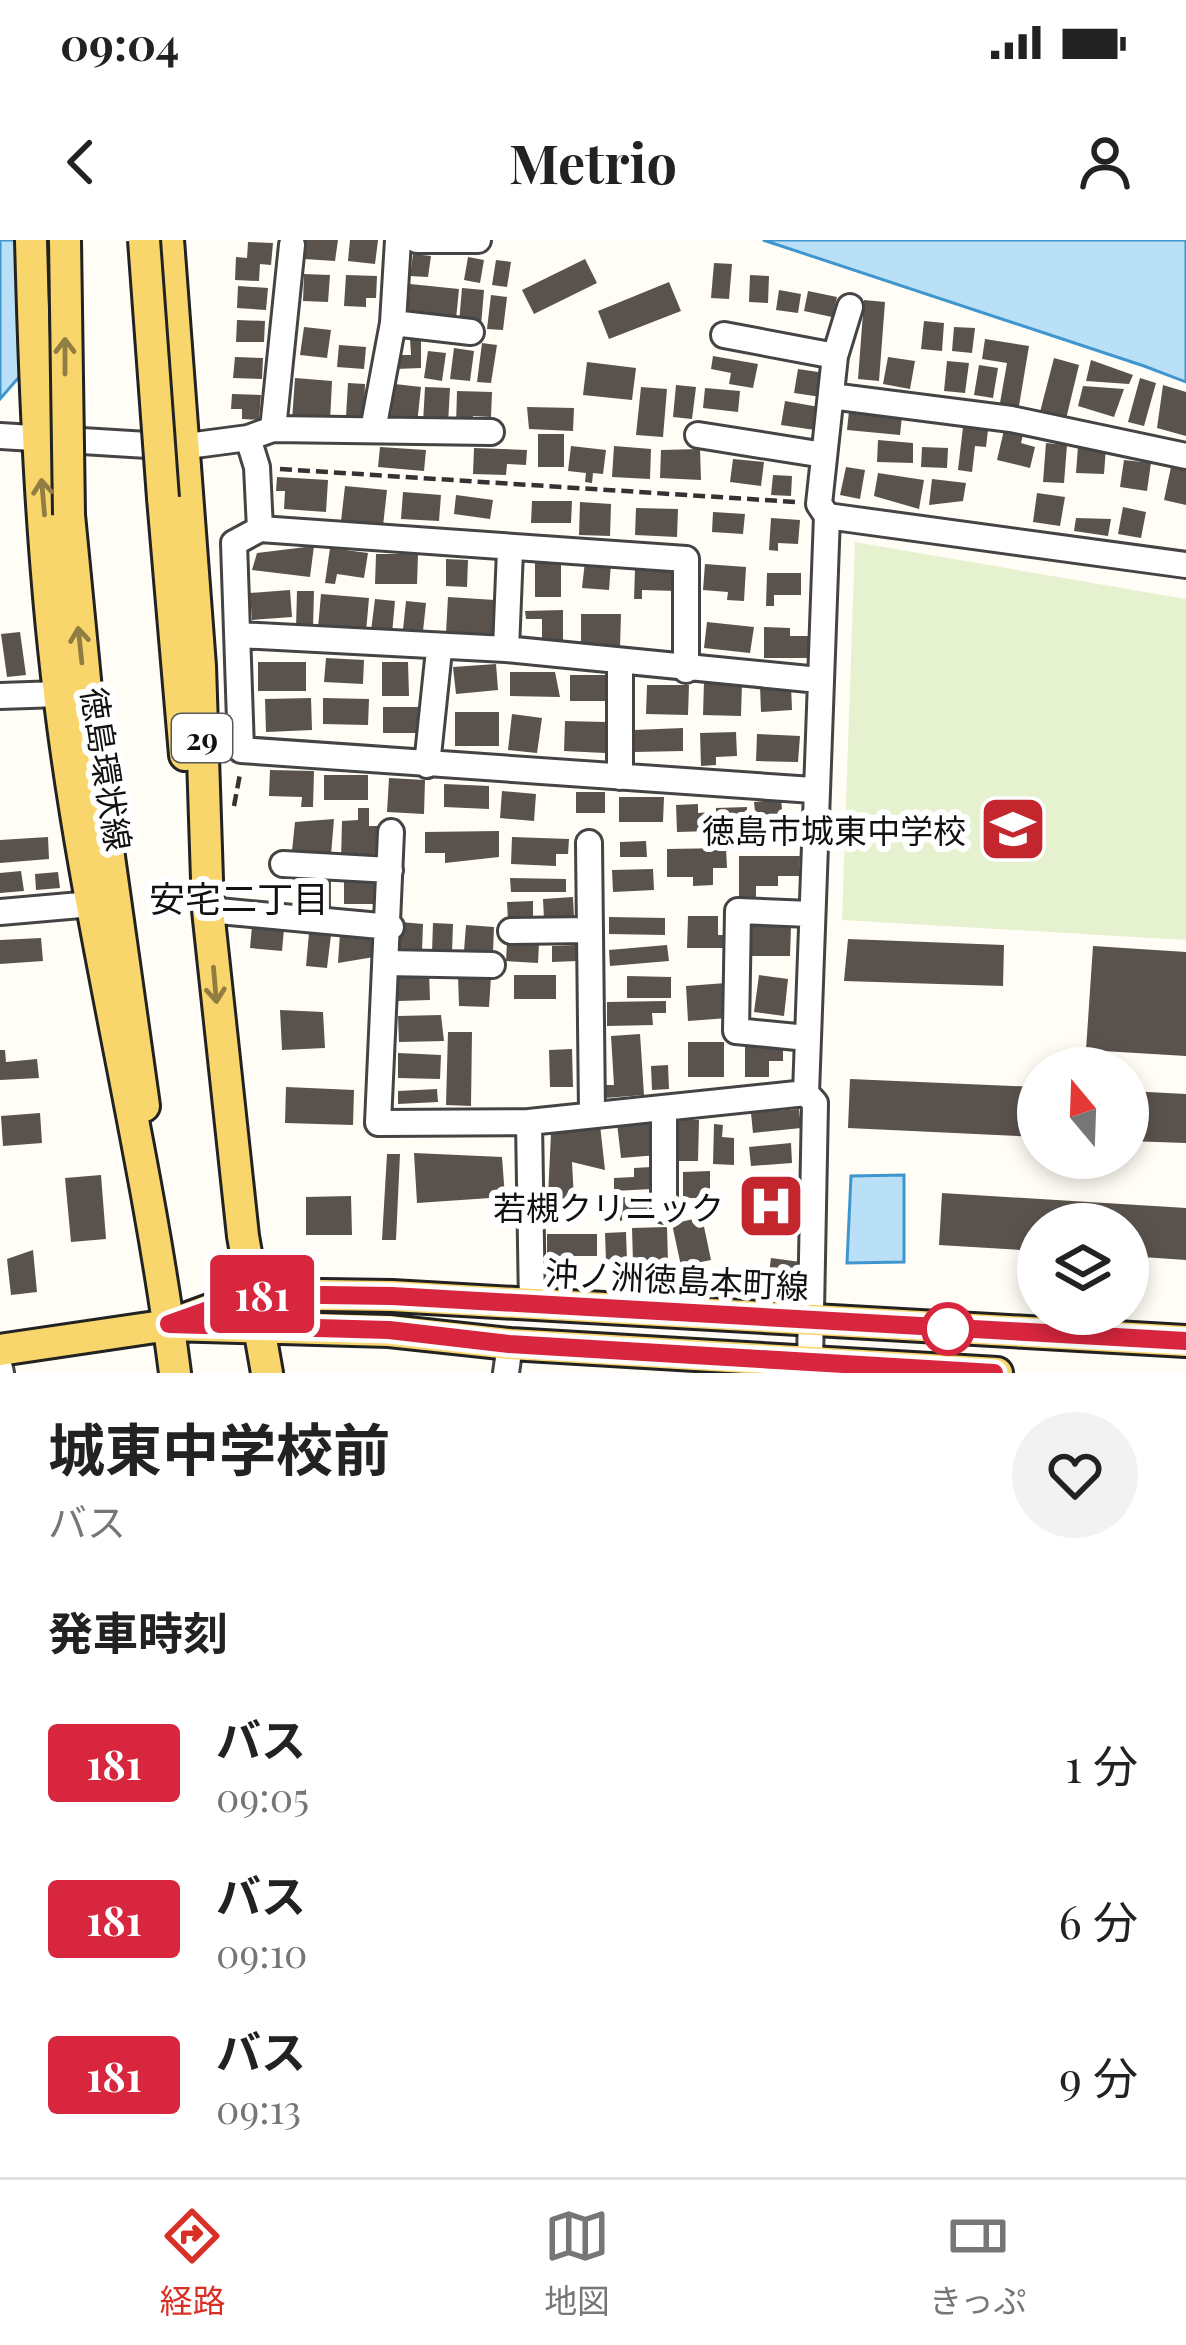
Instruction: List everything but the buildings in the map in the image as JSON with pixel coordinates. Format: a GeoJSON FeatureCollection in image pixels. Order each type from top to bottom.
{"type":"FeatureCollection","features":[{"type":"Feature","properties":{"kind":"main road","name":"徳島環状線"},"geometry":{"type":"LineString","coordinates":[[31,240],[38,436],[59,694],[122,1081],[156,1219],[175,1373]]}},
{"type":"Feature","properties":{"kind":"main road"},"geometry":{"type":"LineString","coordinates":[[65,240],[69,515],[87,700],[140,1059],[156,1219]]}},
{"type":"Feature","properties":{"kind":"main road"},"geometry":{"type":"LineString","coordinates":[[144,240],[179,705],[208,910]]}},
{"type":"Feature","properties":{"kind":"main road","name":"29"},"geometry":{"type":"LineString","coordinates":[[169,240],[179,447],[200,666],[208,910],[253,1294],[267,1373]]}},
{"type":"Feature","properties":{"kind":"main road","name":"沖ノ洲徳島本町線"},"geometry":{"type":"LineString","coordinates":[[0,1350],[169,1324],[253,1294],[1186,1341]]}},
{"type":"Feature","properties":{"kind":"main road","name":"沖ノ洲徳島本町線"},"geometry":{"type":"LineString","coordinates":[[169,1324],[389,1330],[508,1359],[810,1363],[997,1373]]}},
{"type":"Feature","properties":{"kind":"street"},"geometry":{"type":"LineString","coordinates":[[373,430],[393,323],[398,240]]}},
{"type":"Feature","properties":{"kind":"street"},"geometry":{"type":"LineString","coordinates":[[417,240],[478,240]]}},
{"type":"Feature","properties":{"kind":"street"},"geometry":{"type":"LineString","coordinates":[[273,429],[292,245]]}},
{"type":"Feature","properties":{"kind":"street"},"geometry":{"type":"LineString","coordinates":[[810,1363],[815,1103],[806,1094],[824,455],[836,356],[850,307]]}},
{"type":"Feature","properties":{"kind":"street"},"geometry":{"type":"LineString","coordinates":[[393,323],[471,332]]}},
{"type":"Feature","properties":{"kind":"street"},"geometry":{"type":"LineString","coordinates":[[724,335],[836,356]]}},
{"type":"Feature","properties":{"kind":"street"},"geometry":{"type":"LineString","coordinates":[[831,396],[1011,419],[1186,456]]}},
{"type":"Feature","properties":{"kind":"street"},"geometry":{"type":"LineString","coordinates":[[0,436],[179,447],[248,438],[273,429],[491,432]]}},
{"type":"Feature","properties":{"kind":"street"},"geometry":{"type":"LineString","coordinates":[[698,435],[824,455]]}},
{"type":"Feature","properties":{"kind":"street"},"geometry":{"type":"LineString","coordinates":[[248,438],[257,467],[260,529]]}},
{"type":"Feature","properties":{"kind":"street"},"geometry":{"type":"LineString","coordinates":[[823,510],[1186,565]]}},
{"type":"Feature","properties":{"kind":"street"},"geometry":{"type":"LineString","coordinates":[[686,670],[686,559],[260,529],[234,543],[241,750],[813,790]]}},
{"type":"Feature","properties":{"kind":"street"},"geometry":{"type":"LineString","coordinates":[[506,649],[510,550]]}},
{"type":"Feature","properties":{"kind":"street"},"geometry":{"type":"LineString","coordinates":[[238,634],[440,650],[506,649],[620,664],[819,680]]}},
{"type":"Feature","properties":{"kind":"street"},"geometry":{"type":"LineString","coordinates":[[427,765],[440,650]]}},
{"type":"Feature","properties":{"kind":"street"},"geometry":{"type":"LineString","coordinates":[[620,664],[620,778]]}},
{"type":"Feature","properties":{"kind":"street"},"geometry":{"type":"LineString","coordinates":[[0,696],[59,694]]}},
{"type":"Feature","properties":{"kind":"street"},"geometry":{"type":"LineString","coordinates":[[391,832],[391,927],[378,1124],[529,1122],[806,1094]]}},
{"type":"Feature","properties":{"kind":"street"},"geometry":{"type":"LineString","coordinates":[[589,843],[592,1113]]}},
{"type":"Feature","properties":{"kind":"street"},"geometry":{"type":"LineString","coordinates":[[283,864],[390,870]]}},
{"type":"Feature","properties":{"kind":"street"},"geometry":{"type":"LineString","coordinates":[[0,912],[92,904]]}},
{"type":"Feature","properties":{"kind":"street"},"geometry":{"type":"LineString","coordinates":[[208,910],[391,927]]}},
{"type":"Feature","properties":{"kind":"street"},"geometry":{"type":"LineString","coordinates":[[807,1038],[736,1031],[738,911],[809,914]]}},
{"type":"Feature","properties":{"kind":"street"},"geometry":{"type":"LineString","coordinates":[[511,931],[590,930]]}},
{"type":"Feature","properties":{"kind":"street"},"geometry":{"type":"LineString","coordinates":[[386,963],[492,965]]}},
{"type":"Feature","properties":{"kind":"street"},"geometry":{"type":"LineString","coordinates":[[664,1108],[664,1210]]}},
{"type":"Feature","properties":{"kind":"street"},"geometry":{"type":"LineString","coordinates":[[529,1122],[532,1305]]}},
{"type":"Feature","properties":{"kind":"path"},"geometry":{"type":"LineString","coordinates":[[257,467],[823,510]]}},
{"type":"Feature","properties":{"kind":"green space"},"geometry":{"type":"Polygon","coordinates":[[[855,542],[1186,599],[1186,940],[842,920],[855,542]]]}},
{"type":"Feature","properties":{"kind":"water"},"geometry":{"type":"Polygon","coordinates":[[[0,240],[138,240],[0,399],[0,240]]]}},
{"type":"Feature","properties":{"kind":"water"},"geometry":{"type":"Polygon","coordinates":[[[763,240],[1186,240],[1186,382],[1144,366],[763,240]]]}},
{"type":"Feature","properties":{"kind":"water"},"geometry":{"type":"Polygon","coordinates":[[[904,1175],[904,1262],[847,1263],[851,1176],[904,1175]]]}},
{"type":"Feature","properties":{"kind":"pier"},"geometry":{"type":"Polygon","coordinates":[[[55,240],[134,240],[135,252],[65,332],[55,240]]]}},
{"type":"Feature","properties":{"kind":"bus line","name":"181"},"geometry":{"type":"LineString","coordinates":[[994,1373],[509,1344],[389,1330],[169,1324],[253,1294],[392,1296],[1186,1341]]}},
{"type":"Feature","properties":{"kind":"place","name":"徳島市城東中学校"},"geometry":{"type":"Point","coordinates":[1013,829]}},
{"type":"Feature","properties":{"kind":"place","name":"若槻クリニック"},"geometry":{"type":"Point","coordinates":[771,1206]}},
{"type":"Feature","properties":{"kind":"district","name":"安宅二丁目"},"geometry":{"type":"Point","coordinates":[239,897]}}]}
